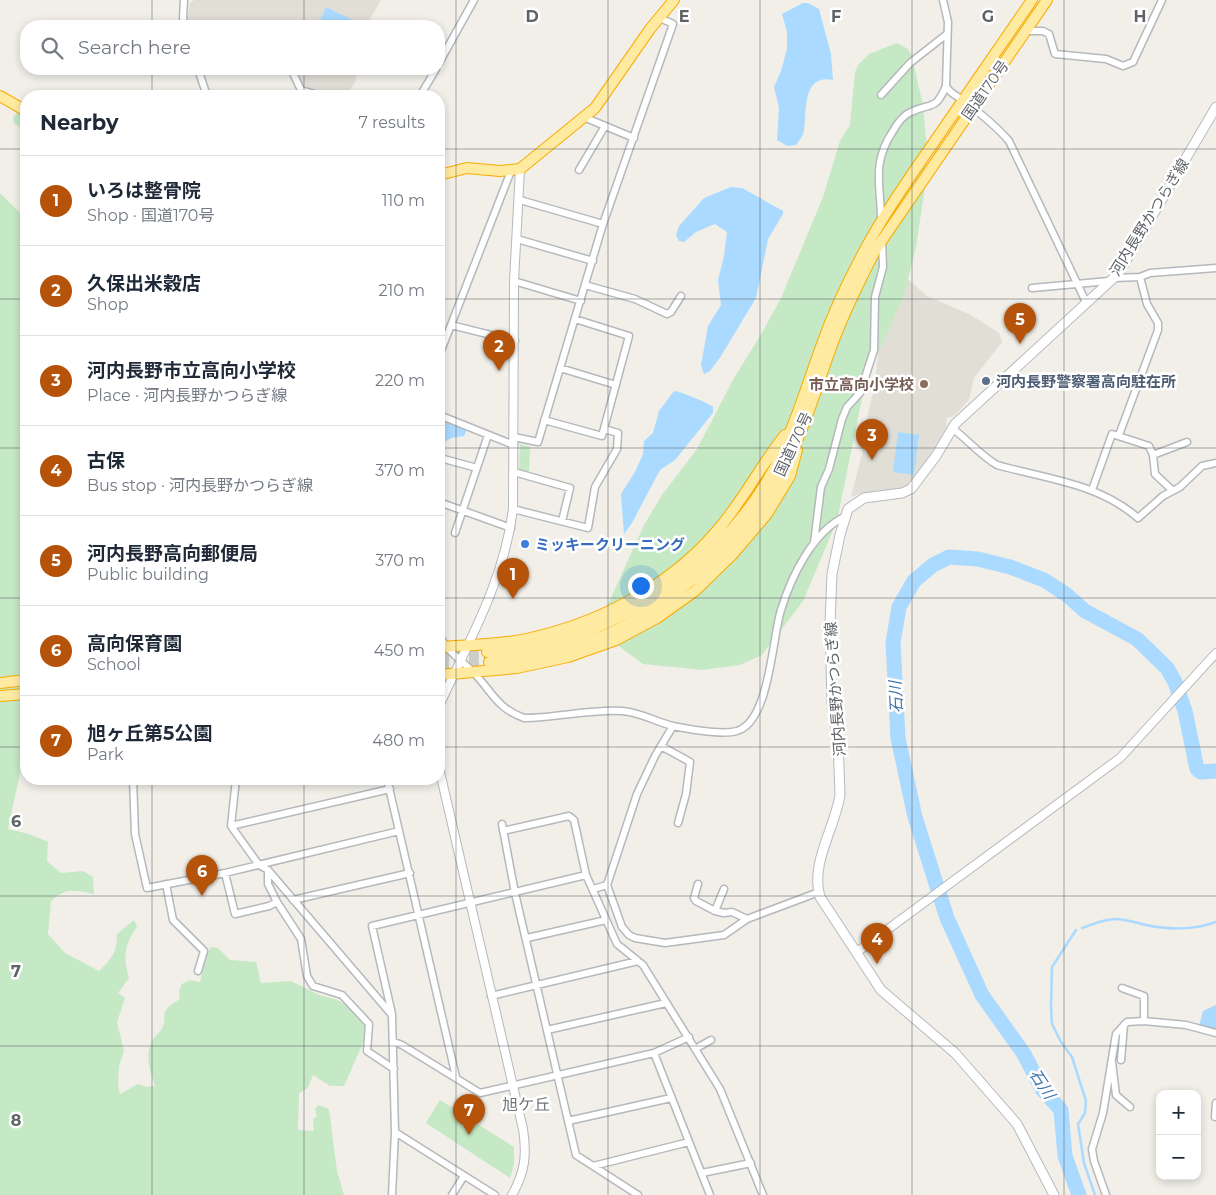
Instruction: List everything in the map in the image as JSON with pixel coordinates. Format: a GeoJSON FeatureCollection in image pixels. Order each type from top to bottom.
{"type":"FeatureCollection","features":[{"type":"Feature","properties":{"kind":"highway"},"geometry":{"type":"LineString","coordinates":[[445,174],[467,168],[515,170],[586,118],[674,0]]}},
{"type":"Feature","properties":{"kind":"highway","name":"国道170号"},"geometry":{"type":"LineString","coordinates":[[800,424],[823,342],[843,293],[881,222],[1032,0]]}},
{"type":"Feature","properties":{"kind":"highway","name":"国道170号"},"geometry":{"type":"LineString","coordinates":[[488,657],[563,639],[592,629],[648,599],[684,574],[720,541],[752,504],[800,424],[856,288],[881,240],[1047,0]]}},
{"type":"Feature","properties":{"kind":"highway"},"geometry":{"type":"LineString","coordinates":[[0,96],[20,108]]}},
{"type":"Feature","properties":{"kind":"highway"},"geometry":{"type":"LineString","coordinates":[[445,646],[524,639],[560,630],[605,614],[644,592],[680,568],[714,534],[746,494],[775,448],[800,424]]}},
{"type":"Feature","properties":{"kind":"highway"},"geometry":{"type":"LineString","coordinates":[[445,674],[517,668],[593,649],[624,636],[676,606],[696,591],[767,514],[790,476],[800,424]]}},
{"type":"Feature","properties":{"kind":"highway"},"geometry":{"type":"LineString","coordinates":[[0,684],[20,681]]}},
{"type":"Feature","properties":{"kind":"highway"},"geometry":{"type":"LineString","coordinates":[[0,684],[20,684]]}},
{"type":"Feature","properties":{"kind":"highway"},"geometry":{"type":"LineString","coordinates":[[0,696],[20,694]]}},
{"type":"Feature","properties":{"kind":"main road","name":"河内長野かつらぎ線"},"geometry":{"type":"LineString","coordinates":[[819,892],[817,871],[838,810],[840,795],[838,739],[832,702],[830,624],[832,574],[848,509],[864,498],[902,493],[911,489],[936,456],[952,428],[974,404],[1111,280],[1216,107]]}},
{"type":"Feature","properties":{"kind":"main road"},"geometry":{"type":"LineString","coordinates":[[819,892],[881,990],[956,1053],[1010,1116],[1054,1195]]}},
{"type":"Feature","properties":{"kind":"street"},"geometry":{"type":"LineString","coordinates":[[184,0],[182,10],[184,20]]}},
{"type":"Feature","properties":{"kind":"street"},"geometry":{"type":"LineString","coordinates":[[445,52],[474,0]]}},
{"type":"Feature","properties":{"kind":"street"},"geometry":{"type":"LineString","coordinates":[[881,222],[877,178],[881,151],[897,125],[905,116],[911,112],[931,107],[937,102],[946,86],[948,22],[943,0]]}},
{"type":"Feature","properties":{"kind":"street"},"geometry":{"type":"LineString","coordinates":[[1025,31],[1043,31],[1049,34],[1056,54],[1106,59],[1123,66],[1133,62],[1162,0]]}},
{"type":"Feature","properties":{"kind":"street"},"geometry":{"type":"LineString","coordinates":[[445,417],[488,435],[514,441],[538,442],[604,224],[672,24],[660,18]]}},
{"type":"Feature","properties":{"kind":"street"},"geometry":{"type":"LineString","coordinates":[[881,95],[910,63],[947,34]]}},
{"type":"Feature","properties":{"kind":"street"},"geometry":{"type":"LineString","coordinates":[[200,75],[205,90]]}},
{"type":"Feature","properties":{"kind":"street"},"geometry":{"type":"LineString","coordinates":[[294,75],[301,90]]}},
{"type":"Feature","properties":{"kind":"street"},"geometry":{"type":"LineString","coordinates":[[424,90],[432,75]]}},
{"type":"Feature","properties":{"kind":"street"},"geometry":{"type":"LineString","coordinates":[[946,86],[950,93],[963,100],[999,130],[1009,141],[1086,302]]}},
{"type":"Feature","properties":{"kind":"street"},"geometry":{"type":"LineString","coordinates":[[586,118],[634,138]]}},
{"type":"Feature","properties":{"kind":"street"},"geometry":{"type":"LineString","coordinates":[[579,170],[605,126]]}},
{"type":"Feature","properties":{"kind":"street"},"geometry":{"type":"LineString","coordinates":[[445,692],[496,586],[514,509],[514,281],[520,200],[515,170]]}},
{"type":"Feature","properties":{"kind":"street"},"geometry":{"type":"LineString","coordinates":[[445,340],[515,170]]}},
{"type":"Feature","properties":{"kind":"street"},"geometry":{"type":"LineString","coordinates":[[520,200],[604,224]]}},
{"type":"Feature","properties":{"kind":"street"},"geometry":{"type":"LineString","coordinates":[[517,239],[593,261]]}},
{"type":"Feature","properties":{"kind":"street"},"geometry":{"type":"LineString","coordinates":[[814,544],[821,486],[829,469],[842,419],[847,407],[860,393],[874,350],[875,297],[883,267],[881,240]]}},
{"type":"Feature","properties":{"kind":"street"},"geometry":{"type":"LineString","coordinates":[[1032,288],[1140,277],[1150,273],[1216,268]]}},
{"type":"Feature","properties":{"kind":"street"},"geometry":{"type":"LineString","coordinates":[[1119,435],[1158,330],[1158,324],[1147,304],[1140,277]]}},
{"type":"Feature","properties":{"kind":"street"},"geometry":{"type":"LineString","coordinates":[[514,281],[580,301]]}},
{"type":"Feature","properties":{"kind":"street"},"geometry":{"type":"LineString","coordinates":[[585,286],[635,299],[667,314],[671,312],[681,296]]}},
{"type":"Feature","properties":{"kind":"street"},"geometry":{"type":"LineString","coordinates":[[544,420],[602,436],[629,336],[575,319]]}},
{"type":"Feature","properties":{"kind":"street"},"geometry":{"type":"LineString","coordinates":[[451,325],[515,341]]}},
{"type":"Feature","properties":{"kind":"street"},"geometry":{"type":"LineString","coordinates":[[560,368],[616,385]]}},
{"type":"Feature","properties":{"kind":"street"},"geometry":{"type":"LineString","coordinates":[[952,428],[974,444],[985,458],[997,465],[1068,481],[1092,490],[1124,506],[1138,518],[1163,496],[1180,487],[1202,466],[1216,463]]}},
{"type":"Feature","properties":{"kind":"street"},"geometry":{"type":"LineString","coordinates":[[514,509],[588,528],[595,487],[618,445],[618,433],[604,429]]}},
{"type":"Feature","properties":{"kind":"street"},"geometry":{"type":"LineString","coordinates":[[1092,490],[1112,434],[1149,446],[1154,455],[1155,474],[1173,491]]}},
{"type":"Feature","properties":{"kind":"street"},"geometry":{"type":"LineString","coordinates":[[455,533],[488,435]]}},
{"type":"Feature","properties":{"kind":"street"},"geometry":{"type":"LineString","coordinates":[[1154,455],[1188,442]]}},
{"type":"Feature","properties":{"kind":"street"},"geometry":{"type":"LineString","coordinates":[[445,459],[477,468]]}},
{"type":"Feature","properties":{"kind":"street"},"geometry":{"type":"LineString","coordinates":[[514,472],[570,488],[562,522]]}},
{"type":"Feature","properties":{"kind":"street"},"geometry":{"type":"LineString","coordinates":[[445,504],[511,528]]}},
{"type":"Feature","properties":{"kind":"street"},"geometry":{"type":"LineString","coordinates":[[445,648],[473,672],[496,702],[511,713],[524,718],[623,711],[673,726],[726,732],[744,727],[751,719],[764,696],[768,684],[775,635],[789,588],[814,544],[828,526],[846,516]]}},
{"type":"Feature","properties":{"kind":"street"},"geometry":{"type":"LineString","coordinates":[[857,952],[1120,758],[1216,653]]}},
{"type":"Feature","properties":{"kind":"street"},"geometry":{"type":"LineString","coordinates":[[673,726],[637,794],[607,885],[622,927],[635,938],[665,943],[715,937],[724,935],[748,919],[819,892]]}},
{"type":"Feature","properties":{"kind":"street"},"geometry":{"type":"LineString","coordinates":[[661,746],[690,762],[686,794],[678,822]]}},
{"type":"Feature","properties":{"kind":"street"},"geometry":{"type":"LineString","coordinates":[[133,785],[135,834],[147,888],[225,873],[400,831]]}},
{"type":"Feature","properties":{"kind":"street"},"geometry":{"type":"LineString","coordinates":[[235,785],[231,826],[259,865],[268,870],[392,1015]]}},
{"type":"Feature","properties":{"kind":"street"},"geometry":{"type":"LineString","coordinates":[[389,785],[456,1077]]}},
{"type":"Feature","properties":{"kind":"street"},"geometry":{"type":"LineString","coordinates":[[443,785],[523,1129],[526,1157],[524,1171],[512,1195]]}},
{"type":"Feature","properties":{"kind":"street"},"geometry":{"type":"LineString","coordinates":[[231,826],[390,789]]}},
{"type":"Feature","properties":{"kind":"street"},"geometry":{"type":"LineString","coordinates":[[503,832],[569,816],[574,820],[586,875],[617,944],[644,965],[720,1089],[763,1195]]}},
{"type":"Feature","properties":{"kind":"street"},"geometry":{"type":"LineString","coordinates":[[502,824],[515,893],[576,1155],[630,1193],[638,1195]]}},
{"type":"Feature","properties":{"kind":"street"},"geometry":{"type":"LineString","coordinates":[[268,870],[268,884],[276,902],[301,939],[307,976],[314,986],[342,995],[369,1024],[366,1050],[394,1069]]}},
{"type":"Feature","properties":{"kind":"street"},"geometry":{"type":"LineString","coordinates":[[225,873],[234,914],[269,906],[276,902]]}},
{"type":"Feature","properties":{"kind":"street"},"geometry":{"type":"LineString","coordinates":[[293,900],[410,873]]}},
{"type":"Feature","properties":{"kind":"street"},"geometry":{"type":"LineString","coordinates":[[392,1195],[395,1132],[392,1015],[372,926],[586,875]]}},
{"type":"Feature","properties":{"kind":"street"},"geometry":{"type":"LineString","coordinates":[[166,884],[173,920],[204,951],[198,970]]}},
{"type":"Feature","properties":{"kind":"street"},"geometry":{"type":"LineString","coordinates":[[698,884],[694,898],[696,901],[715,911],[732,912],[748,919]]}},
{"type":"Feature","properties":{"kind":"street"},"geometry":{"type":"LineString","coordinates":[[593,889],[607,885]]}},
{"type":"Feature","properties":{"kind":"street"},"geometry":{"type":"LineString","coordinates":[[715,911],[724,889]]}},
{"type":"Feature","properties":{"kind":"street"},"geometry":{"type":"LineString","coordinates":[[527,938],[606,920]]}},
{"type":"Feature","properties":{"kind":"street"},"geometry":{"type":"LineString","coordinates":[[491,996],[638,961]]}},
{"type":"Feature","properties":{"kind":"street"},"geometry":{"type":"LineString","coordinates":[[1122,988],[1144,996],[1144,1021]]}},
{"type":"Feature","properties":{"kind":"street"},"geometry":{"type":"LineString","coordinates":[[547,1030],[666,1003]]}},
{"type":"Feature","properties":{"kind":"street"},"geometry":{"type":"LineString","coordinates":[[1106,1195],[1094,1161],[1092,1149],[1101,1125],[1116,1034],[1127,1022],[1144,1021],[1186,1025],[1216,1033]]}},
{"type":"Feature","properties":{"kind":"street"},"geometry":{"type":"LineString","coordinates":[[1121,1060],[1124,1025]]}},
{"type":"Feature","properties":{"kind":"street"},"geometry":{"type":"LineString","coordinates":[[394,1042],[456,1077],[480,1093],[654,1053],[689,1037]]}},
{"type":"Feature","properties":{"kind":"street"},"geometry":{"type":"LineString","coordinates":[[695,1049],[711,1040]]}},
{"type":"Feature","properties":{"kind":"street"},"geometry":{"type":"LineString","coordinates":[[654,1053],[710,1195]]}},
{"type":"Feature","properties":{"kind":"street"},"geometry":{"type":"LineString","coordinates":[[1111,1060],[1116,1095],[1130,1107]]}},
{"type":"Feature","properties":{"kind":"street"},"geometry":{"type":"LineString","coordinates":[[568,1121],[671,1098]]}},
{"type":"Feature","properties":{"kind":"street"},"geometry":{"type":"LineString","coordinates":[[1215,1117],[1216,1103]]}},
{"type":"Feature","properties":{"kind":"street"},"geometry":{"type":"LineString","coordinates":[[395,1132],[495,1195]]}},
{"type":"Feature","properties":{"kind":"street"},"geometry":{"type":"LineString","coordinates":[[593,1166],[689,1142]]}},
{"type":"Feature","properties":{"kind":"street"},"geometry":{"type":"LineString","coordinates":[[702,1173],[751,1163]]}},
{"type":"Feature","properties":{"kind":"street"},"geometry":{"type":"LineString","coordinates":[[452,1195],[464,1176]]}},
{"type":"Feature","properties":{"kind":"shaded area"},"geometry":{"type":"Polygon","coordinates":[[[194,0],[381,0],[369,20],[187,20],[190,3],[194,0]]]}},
{"type":"Feature","properties":{"kind":"shaded area"},"geometry":{"type":"Polygon","coordinates":[[[298,75],[357,75],[350,90],[312,90],[304,87],[298,75]]]}},
{"type":"Feature","properties":{"kind":"shaded area","name":"市立高向小学校"},"geometry":{"type":"Polygon","coordinates":[[[902,274],[927,296],[971,315],[999,333],[1002,342],[974,378],[969,400],[954,416],[947,418],[946,428],[920,472],[907,485],[891,492],[862,493],[851,497],[866,438],[864,430],[874,389],[881,331],[902,274]]]}},
{"type":"Feature","properties":{"kind":"green space"},"geometry":{"type":"Polygon","coordinates":[[[897,43],[908,49],[912,57],[923,105],[927,150],[924,193],[916,247],[904,295],[874,362],[862,398],[837,521],[803,601],[762,655],[740,665],[702,670],[643,664],[608,638],[600,622],[644,525],[662,495],[697,449],[734,378],[782,296],[823,197],[840,141],[850,125],[855,72],[859,64],[869,54],[897,43]]]}},
{"type":"Feature","properties":{"kind":"green space"},"geometry":{"type":"Polygon","coordinates":[[[18,112],[20,113],[20,128],[14,123],[13,117],[18,112]]]}},
{"type":"Feature","properties":{"kind":"green space"},"geometry":{"type":"Polygon","coordinates":[[[0,193],[20,213],[20,773],[8,829],[29,834],[48,842],[47,861],[61,873],[83,871],[93,877],[94,894],[71,891],[61,893],[51,901],[48,934],[65,953],[99,971],[113,955],[117,934],[134,920],[137,927],[129,939],[125,958],[129,978],[118,993],[125,998],[117,1022],[124,1051],[119,1066],[118,1086],[120,1094],[138,1084],[146,1087],[155,1086],[148,1057],[150,1045],[161,1030],[165,1011],[180,999],[179,991],[182,984],[190,980],[200,982],[206,955],[211,947],[218,948],[230,960],[256,962],[261,983],[291,981],[319,995],[338,1000],[352,1009],[365,1024],[363,1043],[344,1086],[330,1086],[313,1075],[308,1088],[299,1093],[298,1130],[314,1131],[313,1119],[317,1116],[315,1109],[318,1105],[329,1109],[337,1171],[344,1195],[0,1195],[0,193]]]}},
{"type":"Feature","properties":{"kind":"green space"},"geometry":{"type":"Polygon","coordinates":[[[520,444],[530,447],[529,474],[519,472],[520,444]]]}},
{"type":"Feature","properties":{"kind":"green space"},"geometry":{"type":"Polygon","coordinates":[[[440,1100],[514,1147],[514,1164],[510,1178],[426,1123],[440,1100]]]}},
{"type":"Feature","properties":{"kind":"water"},"geometry":{"type":"Polygon","coordinates":[[[803,3],[808,3],[819,9],[831,54],[833,80],[816,82],[811,88],[806,104],[803,135],[796,145],[787,146],[777,140],[779,108],[774,87],[787,49],[787,32],[782,14],[803,3]]]}},
{"type":"Feature","properties":{"kind":"water"},"geometry":{"type":"Polygon","coordinates":[[[326,7],[353,20],[320,20],[326,7]]]}},
{"type":"Feature","properties":{"kind":"water"},"geometry":{"type":"Polygon","coordinates":[[[731,187],[742,188],[783,211],[783,214],[768,239],[756,298],[721,356],[710,371],[704,374],[701,365],[708,326],[721,305],[718,280],[727,232],[715,224],[696,232],[684,242],[679,241],[676,235],[679,226],[704,198],[731,187]]]}},
{"type":"Feature","properties":{"kind":"water"},"geometry":{"type":"Polygon","coordinates":[[[674,391],[711,405],[713,413],[675,460],[660,470],[632,523],[624,534],[621,494],[635,472],[643,454],[644,441],[653,433],[659,411],[674,391]]]}},
{"type":"Feature","properties":{"kind":"water"},"geometry":{"type":"Polygon","coordinates":[[[445,420],[467,429],[464,436],[451,438],[445,442],[445,420]]]}},
{"type":"Feature","properties":{"kind":"water"},"geometry":{"type":"Polygon","coordinates":[[[898,432],[919,435],[914,475],[893,472],[898,432]]]}},
{"type":"Feature","properties":{"kind":"water"},"geometry":{"type":"Polygon","coordinates":[[[1216,1005],[1216,1030],[1199,1026],[1203,1011],[1216,1005]]]}},
{"type":"Feature","properties":{"kind":"waterway","name":"石川"},"geometry":{"type":"LineString","coordinates":[[1079,1195],[1065,1156],[1061,1110],[1042,1089],[1024,1054],[982,995],[947,918],[915,817],[898,738],[893,643],[899,607],[914,581],[933,565],[949,557],[978,559],[1010,567],[1044,580],[1067,595],[1085,611],[1137,639],[1167,668],[1175,682],[1185,711],[1197,769],[1201,772],[1216,771]]}},
{"type":"Feature","properties":{"kind":"waterway"},"geometry":{"type":"LineString","coordinates":[[1082,928],[1112,919],[1127,920],[1154,927],[1172,928],[1199,927],[1216,922]]}},
{"type":"Feature","properties":{"kind":"waterway"},"geometry":{"type":"LineString","coordinates":[[1076,930],[1052,967],[1052,1024],[1061,1042],[1072,1057],[1086,1101],[1085,1113],[1078,1124],[1084,1163],[1095,1195]]}},
{"type":"Feature","properties":{"kind":"tunnel"},"geometry":{"type":"LineString","coordinates":[[445,656],[487,652]]}},
{"type":"Feature","properties":{"kind":"tunnel"},"geometry":{"type":"LineString","coordinates":[[445,665],[489,662]]}},
{"type":"Feature","properties":{"kind":"place","name":"河内長野高向郵便局"},"geometry":{"type":"Point","coordinates":[1020,344]}},
{"type":"Feature","properties":{"kind":"place","name":"久保出米穀店"},"geometry":{"type":"Point","coordinates":[499,371]}},
{"type":"Feature","properties":{"kind":"place","name":"河内長野警察署高向駐在所"},"geometry":{"type":"Point","coordinates":[986,381]}},
{"type":"Feature","properties":{"kind":"place","name":"市立高向小学校"},"geometry":{"type":"Point","coordinates":[924,384]}},
{"type":"Feature","properties":{"kind":"place","name":"河内長野市立高向小学校"},"geometry":{"type":"Point","coordinates":[872,460]}},
{"type":"Feature","properties":{"kind":"place","name":"ミッキークリーニング"},"geometry":{"type":"Point","coordinates":[525,544]}},
{"type":"Feature","properties":{"kind":"place","name":"いろは整骨院"},"geometry":{"type":"Point","coordinates":[513,599]}},
{"type":"Feature","properties":{"kind":"place","name":"高向保育園"},"geometry":{"type":"Point","coordinates":[202,896]}},
{"type":"Feature","properties":{"kind":"place","name":"古保"},"geometry":{"type":"Point","coordinates":[877,964]}},
{"type":"Feature","properties":{"kind":"place","name":"旭ヶ丘第5公園"},"geometry":{"type":"Point","coordinates":[469,1135]}},
{"type":"Feature","properties":{"kind":"district","name":"旭ケ丘"},"geometry":{"type":"Point","coordinates":[526,1104]}}]}
